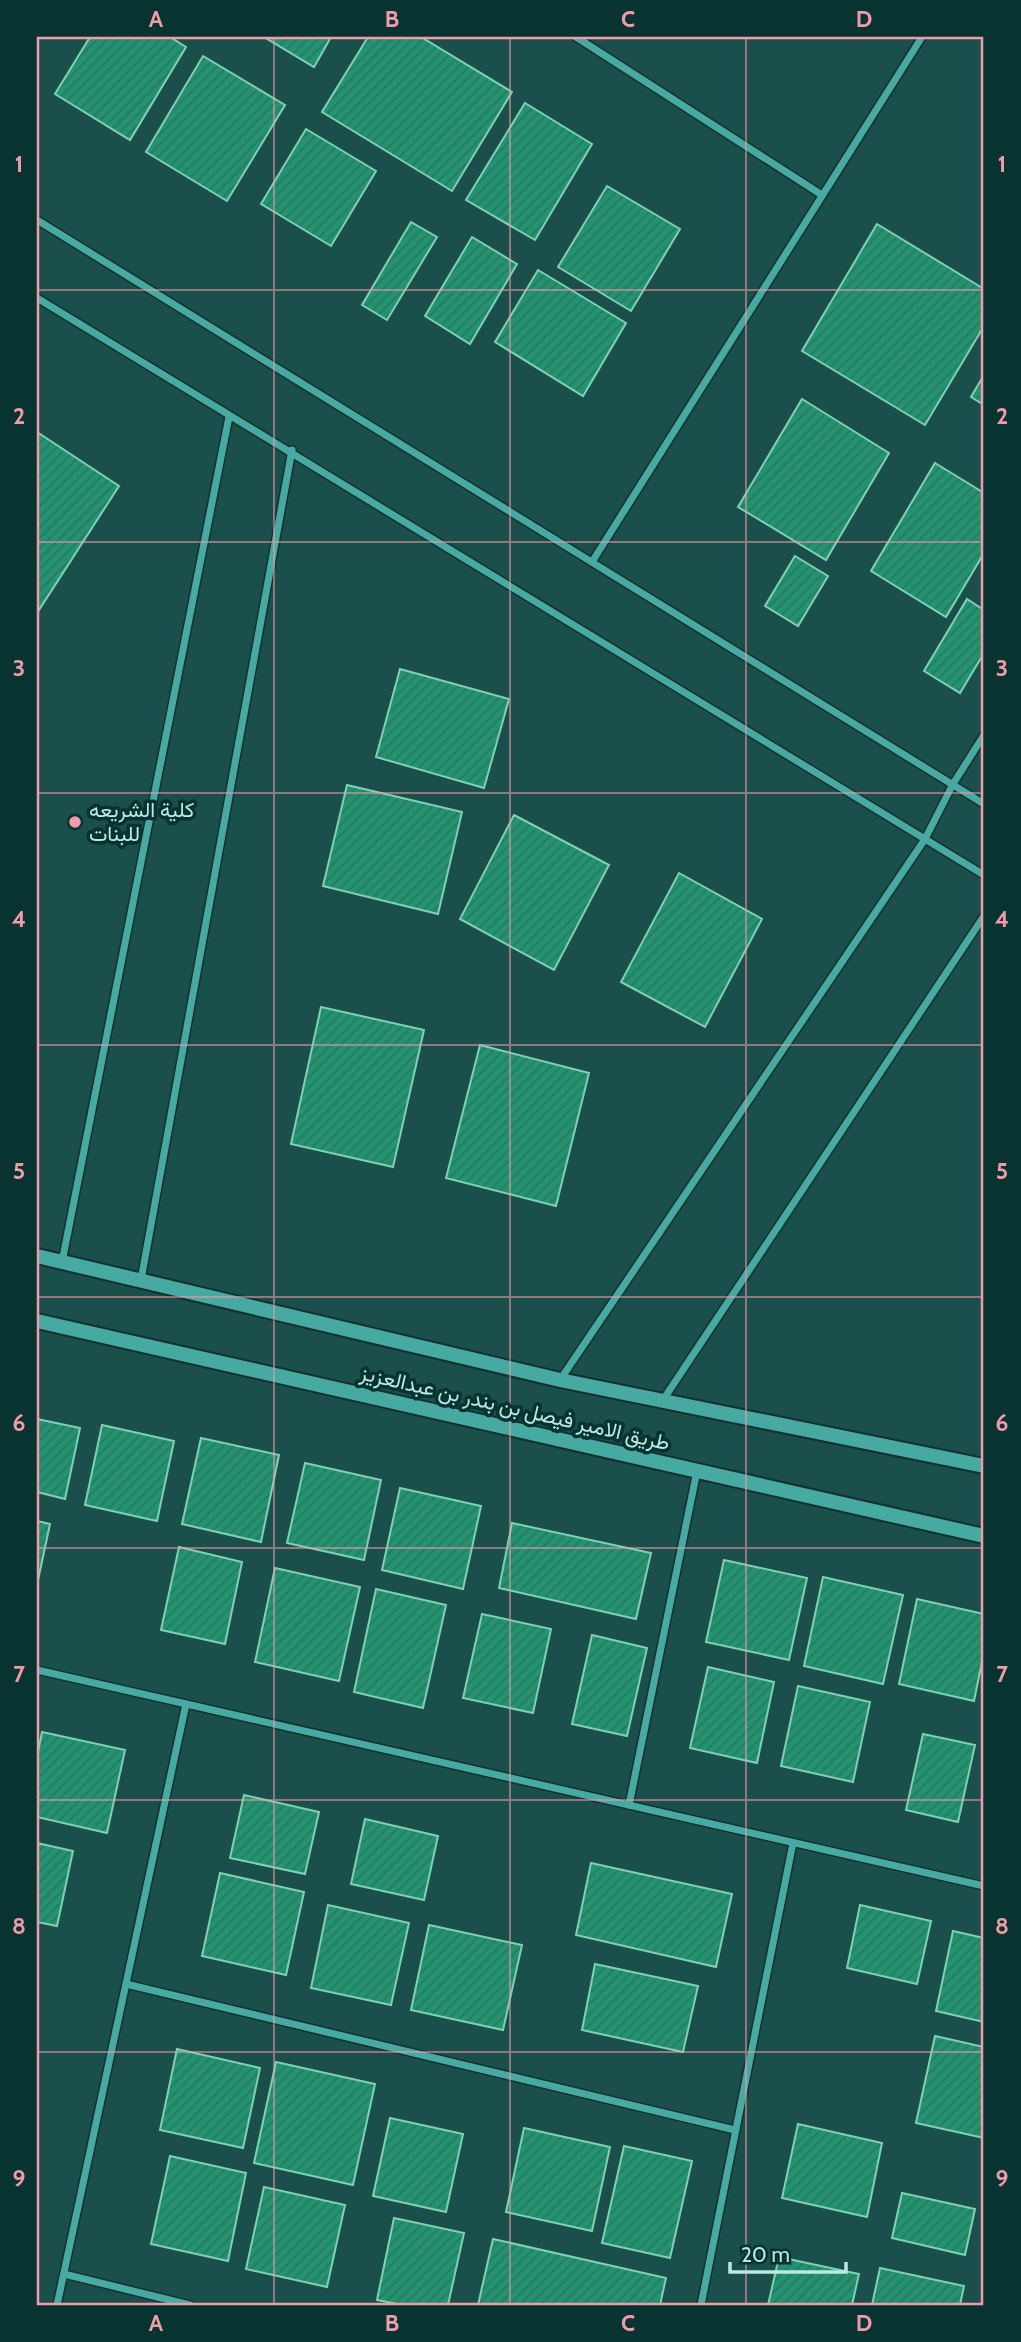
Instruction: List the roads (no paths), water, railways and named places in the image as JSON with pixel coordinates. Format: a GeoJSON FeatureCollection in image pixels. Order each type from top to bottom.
{"type":"FeatureCollection","features":[{"type":"Feature","properties":{"kind":"street"},"geometry":{"type":"LineString","coordinates":[[576,37],[822,195]]}},
{"type":"Feature","properties":{"kind":"street"},"geometry":{"type":"LineString","coordinates":[[592,562],[922,37]]}},
{"type":"Feature","properties":{"kind":"street"},"geometry":{"type":"LineString","coordinates":[[37,220],[984,804]]}},
{"type":"Feature","properties":{"kind":"street"},"geometry":{"type":"LineString","coordinates":[[37,298],[229,417],[292,450],[984,875]]}},
{"type":"Feature","properties":{"kind":"street"},"geometry":{"type":"LineString","coordinates":[[62,1262],[229,417]]}},
{"type":"Feature","properties":{"kind":"street"},"geometry":{"type":"LineString","coordinates":[[141,1280],[292,450]]}},
{"type":"Feature","properties":{"kind":"street"},"geometry":{"type":"LineString","coordinates":[[560,1380],[925,839],[953,784],[984,735]]}},
{"type":"Feature","properties":{"kind":"street"},"geometry":{"type":"LineString","coordinates":[[663,1400],[984,916]]}},
{"type":"Feature","properties":{"kind":"street","name":"طريق الامير فيصل بن بندر بن عبدالعزيز"},"geometry":{"type":"LineString","coordinates":[[37,1256],[560,1380],[984,1466]]}},
{"type":"Feature","properties":{"kind":"street","name":"طريق الامير فيصل بن بندر بن عبدالعزيز"},"geometry":{"type":"LineString","coordinates":[[37,1321],[984,1536]]}},
{"type":"Feature","properties":{"kind":"street"},"geometry":{"type":"LineString","coordinates":[[629,1805],[697,1471]]}},
{"type":"Feature","properties":{"kind":"street"},"geometry":{"type":"LineString","coordinates":[[37,1670],[984,1886]]}},
{"type":"Feature","properties":{"kind":"street"},"geometry":{"type":"LineString","coordinates":[[57,2305],[186,1704]]}},
{"type":"Feature","properties":{"kind":"street"},"geometry":{"type":"LineString","coordinates":[[701,2305],[793,1843]]}},
{"type":"Feature","properties":{"kind":"street"},"geometry":{"type":"LineString","coordinates":[[126,1984],[736,2130]]}},
{"type":"Feature","properties":{"kind":"street"},"geometry":{"type":"LineString","coordinates":[[64,2274],[190,2305]]}},
{"type":"Feature","properties":{"kind":"place","name":"كلية الشريعه للبنات"},"geometry":{"type":"Point","coordinates":[75,822]}}]}
